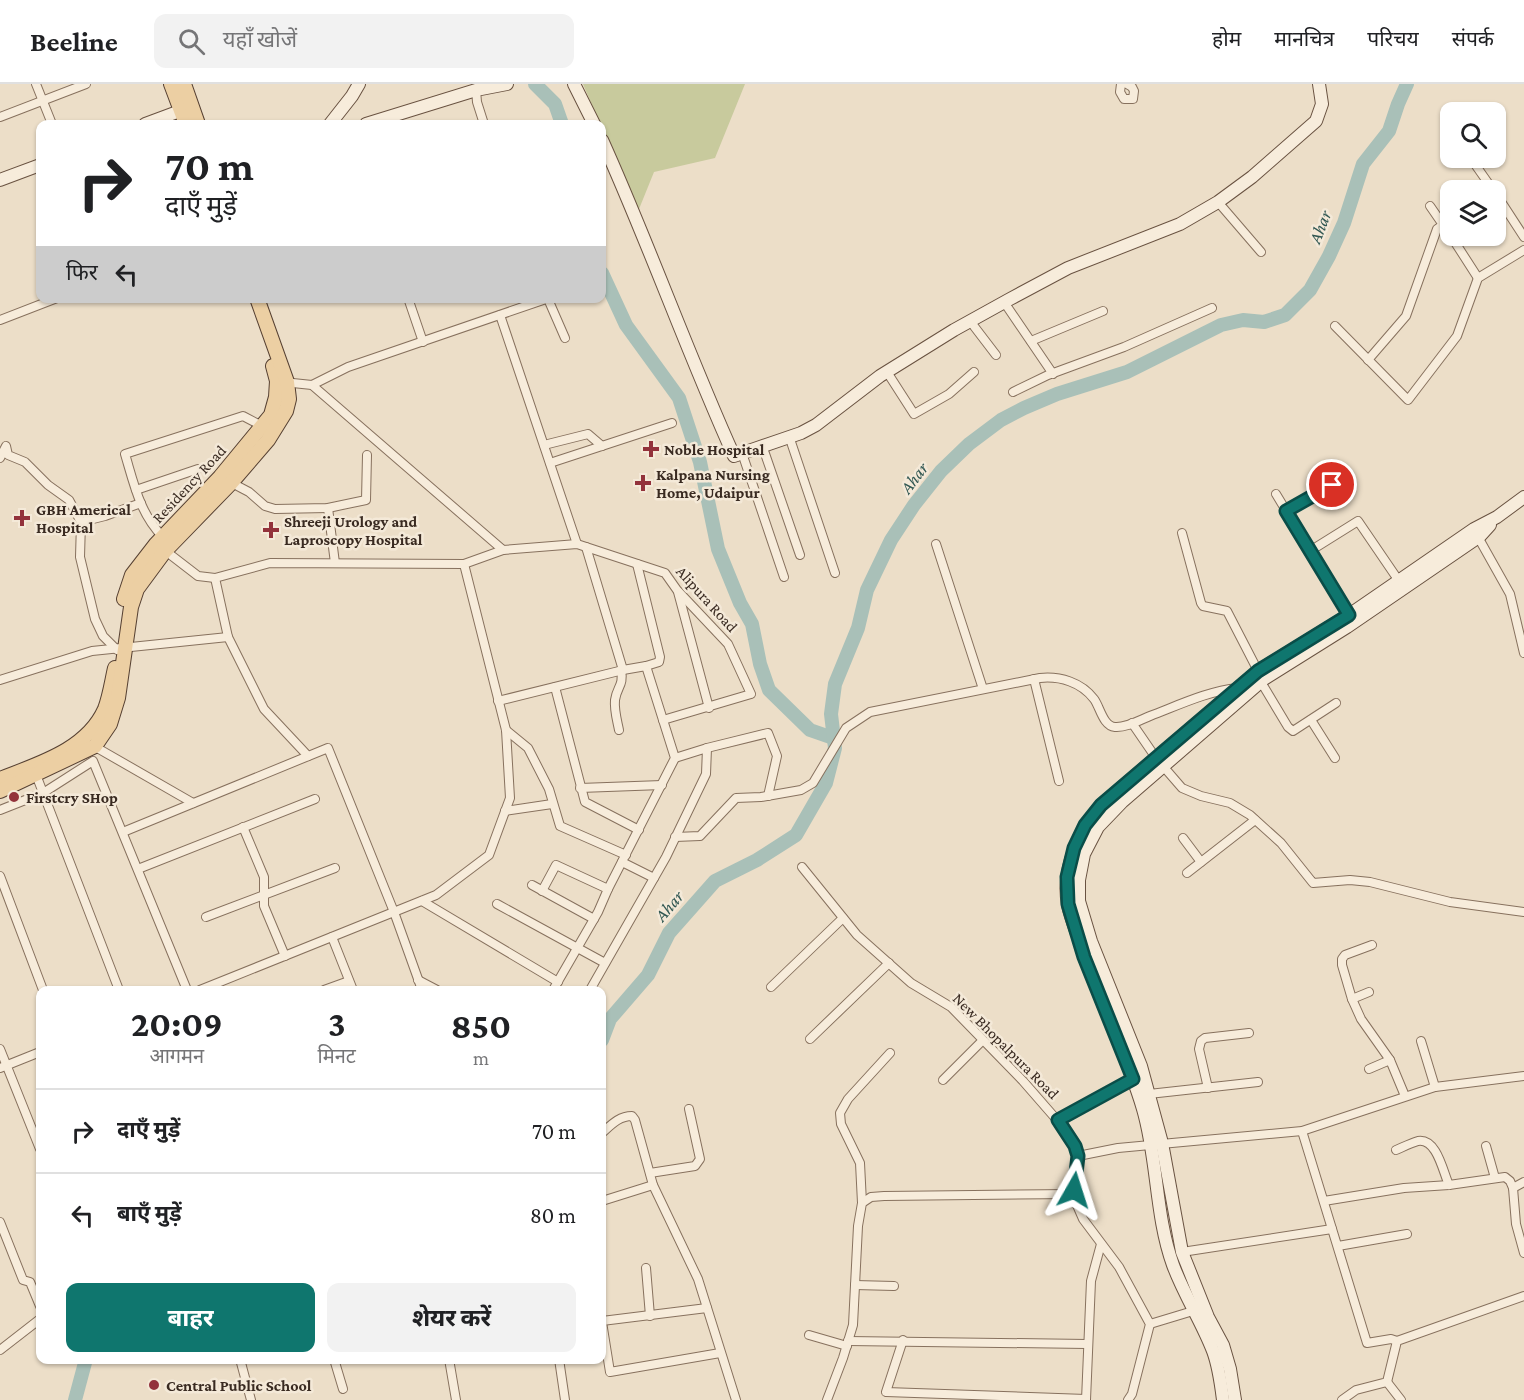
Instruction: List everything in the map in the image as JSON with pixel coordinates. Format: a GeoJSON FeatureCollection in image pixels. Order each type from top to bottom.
{"type":"FeatureCollection","features":[{"type":"Feature","properties":{"kind":"main road"},"geometry":{"type":"LineString","coordinates":[[171,84],[195,120]]}},
{"type":"Feature","properties":{"kind":"main road"},"geometry":{"type":"LineString","coordinates":[[184,84],[186,120]]}},
{"type":"Feature","properties":{"kind":"main road","name":"Residency Road"},"geometry":{"type":"LineString","coordinates":[[0,778],[35,771],[49,759],[73,746],[93,728],[105,708],[122,650],[121,609],[132,575],[226,480],[271,415],[282,382],[257,303]]}},
{"type":"Feature","properties":{"kind":"main road"},"geometry":{"type":"LineString","coordinates":[[226,480],[268,440],[286,411],[289,399],[282,382]]}},
{"type":"Feature","properties":{"kind":"main road"},"geometry":{"type":"LineString","coordinates":[[0,791],[35,771],[95,746],[110,724],[118,698],[122,650]]}},
{"type":"Feature","properties":{"kind":"street"},"geometry":{"type":"LineString","coordinates":[[36,84],[50,120]]}},
{"type":"Feature","properties":{"kind":"street"},"geometry":{"type":"LineString","coordinates":[[0,117],[86,84]]}},
{"type":"Feature","properties":{"kind":"street"},"geometry":{"type":"LineString","coordinates":[[333,120],[359,84]]}},
{"type":"Feature","properties":{"kind":"street"},"geometry":{"type":"LineString","coordinates":[[574,84],[592,120]]}},
{"type":"Feature","properties":{"kind":"street"},"geometry":{"type":"LineString","coordinates":[[1121,84],[1120,92],[1124,99],[1128,100],[1132,99],[1134,91],[1127,84]]}},
{"type":"Feature","properties":{"kind":"street"},"geometry":{"type":"LineString","coordinates":[[606,149],[734,456],[816,425],[887,372],[970,321],[1068,268],[1180,224],[1218,202],[1252,177],[1316,121],[1322,104],[1319,84]]}},
{"type":"Feature","properties":{"kind":"street"},"geometry":{"type":"LineString","coordinates":[[379,120],[498,85]]}},
{"type":"Feature","properties":{"kind":"street"},"geometry":{"type":"LineString","coordinates":[[476,90],[483,120]]}},
{"type":"Feature","properties":{"kind":"street"},"geometry":{"type":"LineString","coordinates":[[155,120],[186,108]]}},
{"type":"Feature","properties":{"kind":"street"},"geometry":{"type":"LineString","coordinates":[[0,180],[36,166]]}},
{"type":"Feature","properties":{"kind":"street"},"geometry":{"type":"LineString","coordinates":[[1218,202],[1261,252]]}},
{"type":"Feature","properties":{"kind":"street"},"geometry":{"type":"LineString","coordinates":[[1430,206],[1440,219]]}},
{"type":"Feature","properties":{"kind":"street"},"geometry":{"type":"LineString","coordinates":[[1506,210],[1524,237]]}},
{"type":"Feature","properties":{"kind":"street"},"geometry":{"type":"LineString","coordinates":[[1368,360],[1406,316],[1437,229],[1440,227]]}},
{"type":"Feature","properties":{"kind":"street"},"geometry":{"type":"LineString","coordinates":[[1458,246],[1478,278]]}},
{"type":"Feature","properties":{"kind":"street"},"geometry":{"type":"LineString","coordinates":[[1335,326],[1408,400],[1457,336],[1478,278],[1524,250]]}},
{"type":"Feature","properties":{"kind":"street"},"geometry":{"type":"LineString","coordinates":[[1004,302],[1053,374]]}},
{"type":"Feature","properties":{"kind":"street"},"geometry":{"type":"LineString","coordinates":[[0,320],[44,303]]}},
{"type":"Feature","properties":{"kind":"street"},"geometry":{"type":"LineString","coordinates":[[410,303],[423,342]]}},
{"type":"Feature","properties":{"kind":"street"},"geometry":{"type":"LineString","coordinates":[[282,382],[312,385],[348,367],[536,303]]}},
{"type":"Feature","properties":{"kind":"street"},"geometry":{"type":"LineString","coordinates":[[550,303],[565,338]]}},
{"type":"Feature","properties":{"kind":"street"},"geometry":{"type":"LineString","coordinates":[[1013,392],[1212,308]]}},
{"type":"Feature","properties":{"kind":"street"},"geometry":{"type":"LineString","coordinates":[[1030,341],[1103,311]]}},
{"type":"Feature","properties":{"kind":"street"},"geometry":{"type":"LineString","coordinates":[[500,315],[550,463],[582,546],[622,670],[623,682],[616,695],[615,710],[619,730]]}},
{"type":"Feature","properties":{"kind":"street"},"geometry":{"type":"LineString","coordinates":[[970,321],[996,355]]}},
{"type":"Feature","properties":{"kind":"street"},"geometry":{"type":"LineString","coordinates":[[887,372],[914,414],[948,394],[974,372]]}},
{"type":"Feature","properties":{"kind":"street"},"geometry":{"type":"LineString","coordinates":[[312,385],[503,550]]}},
{"type":"Feature","properties":{"kind":"street"},"geometry":{"type":"LineString","coordinates":[[262,426],[243,416],[125,454],[141,503],[161,544],[198,576],[215,578],[270,563],[464,564],[503,550],[582,546]]}},
{"type":"Feature","properties":{"kind":"street"},"geometry":{"type":"LineString","coordinates":[[550,463],[672,423]]}},
{"type":"Feature","properties":{"kind":"street"},"geometry":{"type":"LineString","coordinates":[[544,444],[588,434],[602,446]]}},
{"type":"Feature","properties":{"kind":"street"},"geometry":{"type":"LineString","coordinates":[[789,436],[835,573]]}},
{"type":"Feature","properties":{"kind":"street"},"geometry":{"type":"LineString","coordinates":[[762,445],[800,555]]}},
{"type":"Feature","properties":{"kind":"street"},"geometry":{"type":"LineString","coordinates":[[0,458],[6,446],[8,455],[25,462],[48,485],[69,500],[81,522],[80,557],[95,619],[103,636],[122,650]]}},
{"type":"Feature","properties":{"kind":"street"},"geometry":{"type":"LineString","coordinates":[[742,453],[784,577]]}},
{"type":"Feature","properties":{"kind":"street"},"geometry":{"type":"LineString","coordinates":[[226,480],[249,492],[265,506],[275,509],[328,508],[366,500],[367,455]]}},
{"type":"Feature","properties":{"kind":"street"},"geometry":{"type":"LineString","coordinates":[[136,490],[198,470]]}},
{"type":"Feature","properties":{"kind":"street"},"geometry":{"type":"LineString","coordinates":[[1286,511],[1332,485]]}},
{"type":"Feature","properties":{"kind":"street"},"geometry":{"type":"LineString","coordinates":[[1276,494],[1349,615]]}},
{"type":"Feature","properties":{"kind":"street"},"geometry":{"type":"LineString","coordinates":[[1223,1400],[1219,1371],[1213,1351],[1173,1264],[1164,1232],[1156,1144],[1149,1094],[1141,1066],[1091,941],[1079,901],[1079,880],[1084,854],[1098,827],[1159,761],[1240,688],[1347,627],[1474,529],[1497,517],[1524,497]]}},
{"type":"Feature","properties":{"kind":"street"},"geometry":{"type":"LineString","coordinates":[[81,522],[141,503]]}},
{"type":"Feature","properties":{"kind":"street"},"geometry":{"type":"LineString","coordinates":[[328,508],[335,563]]}},
{"type":"Feature","properties":{"kind":"street"},"geometry":{"type":"LineString","coordinates":[[1235,1400],[1223,1345],[1208,1317],[1182,1252],[1156,1144],[1133,1079],[1084,957],[1068,904],[1067,877],[1074,848],[1085,825],[1101,805],[1159,761],[1260,677],[1349,615],[1478,537],[1497,517]]}},
{"type":"Feature","properties":{"kind":"street"},"geometry":{"type":"LineString","coordinates":[[1310,551],[1358,521],[1401,584]]}},
{"type":"Feature","properties":{"kind":"street"},"geometry":{"type":"LineString","coordinates":[[1182,533],[1201,603],[1203,606],[1227,611],[1290,730],[1298,729],[1336,703]]}},
{"type":"Feature","properties":{"kind":"street"},"geometry":{"type":"LineString","coordinates":[[1478,537],[1510,594],[1522,631],[1524,653]]}},
{"type":"Feature","properties":{"kind":"street"},"geometry":{"type":"LineString","coordinates":[[936,544],[983,689]]}},
{"type":"Feature","properties":{"kind":"street","name":"Alipura Road"},"geometry":{"type":"LineString","coordinates":[[582,546],[665,573],[677,590],[728,644],[751,694],[710,708]]}},
{"type":"Feature","properties":{"kind":"street"},"geometry":{"type":"LineString","coordinates":[[210,986],[436,895],[489,855],[510,798],[506,730],[464,564]]}},
{"type":"Feature","properties":{"kind":"street"},"geometry":{"type":"LineString","coordinates":[[498,701],[659,662],[660,657],[637,564]]}},
{"type":"Feature","properties":{"kind":"street"},"geometry":{"type":"LineString","coordinates":[[215,578],[228,638],[264,709],[308,756]]}},
{"type":"Feature","properties":{"kind":"street"},"geometry":{"type":"LineString","coordinates":[[663,720],[710,708],[677,590]]}},
{"type":"Feature","properties":{"kind":"street"},"geometry":{"type":"LineString","coordinates":[[0,680],[92,651],[122,650],[228,638]]}},
{"type":"Feature","properties":{"kind":"street"},"geometry":{"type":"LineString","coordinates":[[555,986],[594,918],[675,758],[646,666]]}},
{"type":"Feature","properties":{"kind":"street"},"geometry":{"type":"LineString","coordinates":[[675,837],[700,836],[736,798],[768,796],[801,790],[813,783],[846,728],[870,712],[1034,679],[1056,677],[1070,681],[1084,689],[1094,699],[1107,723],[1114,727],[1132,723],[1217,691],[1240,688]]}},
{"type":"Feature","properties":{"kind":"street"},"geometry":{"type":"LineString","coordinates":[[1034,679],[1059,781]]}},
{"type":"Feature","properties":{"kind":"street"},"geometry":{"type":"LineString","coordinates":[[555,687],[585,802],[639,830]]}},
{"type":"Feature","properties":{"kind":"street"},"geometry":{"type":"LineString","coordinates":[[1311,720],[1335,758]]}},
{"type":"Feature","properties":{"kind":"street"},"geometry":{"type":"LineString","coordinates":[[1132,723],[1182,788],[1230,803],[1255,820],[1281,843],[1313,883],[1350,880],[1370,882],[1450,902],[1524,912]]}},
{"type":"Feature","properties":{"kind":"street"},"geometry":{"type":"LineString","coordinates":[[506,730],[528,748],[549,789],[560,826],[624,858],[654,878]]}},
{"type":"Feature","properties":{"kind":"street"},"geometry":{"type":"LineString","coordinates":[[675,758],[768,733],[777,756],[768,796]]}},
{"type":"Feature","properties":{"kind":"street"},"geometry":{"type":"LineString","coordinates":[[81,739],[193,803]]}},
{"type":"Feature","properties":{"kind":"street"},"geometry":{"type":"LineString","coordinates":[[123,832],[328,748],[394,912],[420,986]]}},
{"type":"Feature","properties":{"kind":"street"},"geometry":{"type":"LineString","coordinates":[[592,986],[654,878],[706,774],[707,748]]}},
{"type":"Feature","properties":{"kind":"street"},"geometry":{"type":"LineString","coordinates":[[0,810],[43,793],[93,761],[185,986]]}},
{"type":"Feature","properties":{"kind":"street"},"geometry":{"type":"LineString","coordinates":[[35,771],[117,986]]}},
{"type":"Feature","properties":{"kind":"street"},"geometry":{"type":"LineString","coordinates":[[580,788],[662,785]]}},
{"type":"Feature","properties":{"kind":"street"},"geometry":{"type":"LineString","coordinates":[[138,869],[315,799]]}},
{"type":"Feature","properties":{"kind":"street"},"geometry":{"type":"LineString","coordinates":[[505,811],[552,804]]}},
{"type":"Feature","properties":{"kind":"street"},"geometry":{"type":"LineString","coordinates":[[1187,873],[1255,820]]}},
{"type":"Feature","properties":{"kind":"street"},"geometry":{"type":"LineString","coordinates":[[243,827],[264,877],[264,906],[285,956]]}},
{"type":"Feature","properties":{"kind":"street"},"geometry":{"type":"LineString","coordinates":[[1182,838],[1202,862]]}},
{"type":"Feature","properties":{"kind":"street"},"geometry":{"type":"LineString","coordinates":[[542,891],[556,865],[608,889]]}},
{"type":"Feature","properties":{"kind":"street"},"geometry":{"type":"LineString","coordinates":[[771,987],[843,918],[802,867]]}},
{"type":"Feature","properties":{"kind":"street"},"geometry":{"type":"LineString","coordinates":[[206,917],[335,868]]}},
{"type":"Feature","properties":{"kind":"street"},"geometry":{"type":"LineString","coordinates":[[0,876],[41,986]]}},
{"type":"Feature","properties":{"kind":"street"},"geometry":{"type":"LineString","coordinates":[[532,885],[594,918]]}},
{"type":"Feature","properties":{"kind":"street"},"geometry":{"type":"LineString","coordinates":[[423,901],[558,981]]}},
{"type":"Feature","properties":{"kind":"street"},"geometry":{"type":"LineString","coordinates":[[497,904],[605,963]]}},
{"type":"Feature","properties":{"kind":"street","name":"New Bhopalpura Road"},"geometry":{"type":"LineString","coordinates":[[843,918],[857,935],[911,982],[951,1007],[1058,1120],[1075,1146],[1078,1156]]}},
{"type":"Feature","properties":{"kind":"street"},"geometry":{"type":"LineString","coordinates":[[333,937],[351,986]]}},
{"type":"Feature","properties":{"kind":"street"},"geometry":{"type":"LineString","coordinates":[[1372,945],[1345,955],[1342,959],[1342,966],[1352,999],[1366,1025],[1390,1060],[1405,1096]]}},
{"type":"Feature","properties":{"kind":"street"},"geometry":{"type":"LineString","coordinates":[[810,1039],[889,963]]}},
{"type":"Feature","properties":{"kind":"street"},"geometry":{"type":"LineString","coordinates":[[418,980],[429,986]]}},
{"type":"Feature","properties":{"kind":"street"},"geometry":{"type":"LineString","coordinates":[[223,981],[225,986]]}},
{"type":"Feature","properties":{"kind":"street"},"geometry":{"type":"LineString","coordinates":[[335,986],[349,981]]}},
{"type":"Feature","properties":{"kind":"street"},"geometry":{"type":"LineString","coordinates":[[1352,999],[1369,992]]}},
{"type":"Feature","properties":{"kind":"street"},"geometry":{"type":"LineString","coordinates":[[1208,1088],[1198,1049],[1201,1041],[1205,1038],[1249,1033]]}},
{"type":"Feature","properties":{"kind":"street"},"geometry":{"type":"LineString","coordinates":[[944,1080],[982,1041]]}},
{"type":"Feature","properties":{"kind":"street"},"geometry":{"type":"LineString","coordinates":[[1421,1041],[1435,1087]]}},
{"type":"Feature","properties":{"kind":"street"},"geometry":{"type":"LineString","coordinates":[[0,1049],[3,1067],[36,1140]]}},
{"type":"Feature","properties":{"kind":"street"},"geometry":{"type":"LineString","coordinates":[[827,1400],[853,1325],[858,1226],[862,1203],[860,1163],[841,1124],[840,1113],[848,1099],[890,1053]]}},
{"type":"Feature","properties":{"kind":"street"},"geometry":{"type":"LineString","coordinates":[[3,1067],[36,1054]]}},
{"type":"Feature","properties":{"kind":"street"},"geometry":{"type":"LineString","coordinates":[[1369,1069],[1390,1060]]}},
{"type":"Feature","properties":{"kind":"street"},"geometry":{"type":"LineString","coordinates":[[1128,1400],[1132,1394],[1150,1323],[1119,1267],[1083,1219],[1074,1194],[1078,1156],[1156,1144],[1302,1131],[1435,1087],[1524,1076]]}},
{"type":"Feature","properties":{"kind":"street"},"geometry":{"type":"LineString","coordinates":[[1058,1120],[1133,1079]]}},
{"type":"Feature","properties":{"kind":"street"},"geometry":{"type":"LineString","coordinates":[[1149,1094],[1258,1082]]}},
{"type":"Feature","properties":{"kind":"street"},"geometry":{"type":"LineString","coordinates":[[650,1173],[695,1166],[699,1163],[688,1109]]}},
{"type":"Feature","properties":{"kind":"street"},"geometry":{"type":"LineString","coordinates":[[606,1130],[618,1119],[632,1116],[638,1128],[653,1185],[698,1279],[736,1400]]}},
{"type":"Feature","properties":{"kind":"street"},"geometry":{"type":"LineString","coordinates":[[1302,1131],[1367,1343],[1391,1339],[1397,1341],[1524,1296]]}},
{"type":"Feature","properties":{"kind":"street"},"geometry":{"type":"LineString","coordinates":[[1396,1150],[1420,1141],[1428,1142],[1434,1147],[1449,1185]]}},
{"type":"Feature","properties":{"kind":"street"},"geometry":{"type":"LineString","coordinates":[[1486,1146],[1495,1178]]}},
{"type":"Feature","properties":{"kind":"street"},"geometry":{"type":"LineString","coordinates":[[1324,1201],[1404,1188],[1449,1185],[1505,1177],[1513,1188],[1516,1224],[1524,1253]]}},
{"type":"Feature","properties":{"kind":"street"},"geometry":{"type":"LineString","coordinates":[[1513,1188],[1524,1182]]}},
{"type":"Feature","properties":{"kind":"street"},"geometry":{"type":"LineString","coordinates":[[606,1200],[653,1185]]}},
{"type":"Feature","properties":{"kind":"street"},"geometry":{"type":"LineString","coordinates":[[862,1203],[871,1197],[884,1196],[1074,1194]]}},
{"type":"Feature","properties":{"kind":"street"},"geometry":{"type":"LineString","coordinates":[[0,1222],[22,1280],[30,1282],[36,1296]]}},
{"type":"Feature","properties":{"kind":"street"},"geometry":{"type":"LineString","coordinates":[[1182,1252],[1332,1229]]}},
{"type":"Feature","properties":{"kind":"street"},"geometry":{"type":"LineString","coordinates":[[1338,1246],[1407,1234]]}},
{"type":"Feature","properties":{"kind":"street"},"geometry":{"type":"LineString","coordinates":[[903,1340],[885,1392],[1086,1399],[1091,1281],[1101,1244]]}},
{"type":"Feature","properties":{"kind":"street"},"geometry":{"type":"LineString","coordinates":[[646,1268],[650,1316]]}},
{"type":"Feature","properties":{"kind":"street"},"geometry":{"type":"LineString","coordinates":[[855,1285],[894,1286]]}},
{"type":"Feature","properties":{"kind":"street"},"geometry":{"type":"LineString","coordinates":[[606,1321],[707,1308]]}},
{"type":"Feature","properties":{"kind":"street"},"geometry":{"type":"LineString","coordinates":[[1150,1323],[1193,1311]]}},
{"type":"Feature","properties":{"kind":"street"},"geometry":{"type":"LineString","coordinates":[[0,1350],[36,1322]]}},
{"type":"Feature","properties":{"kind":"street"},"geometry":{"type":"LineString","coordinates":[[809,1335],[848,1343],[903,1340],[1087,1344]]}},
{"type":"Feature","properties":{"kind":"street"},"geometry":{"type":"LineString","coordinates":[[1387,1382],[1397,1341]]}},
{"type":"Feature","properties":{"kind":"street"},"geometry":{"type":"LineString","coordinates":[[606,1346],[610,1372],[720,1353]]}},
{"type":"Feature","properties":{"kind":"street"},"geometry":{"type":"LineString","coordinates":[[241,1364],[251,1400]]}},
{"type":"Feature","properties":{"kind":"street"},"geometry":{"type":"LineString","coordinates":[[339,1364],[343,1389]]}},
{"type":"Feature","properties":{"kind":"street"},"geometry":{"type":"LineString","coordinates":[[450,1364],[456,1400]]}},
{"type":"Feature","properties":{"kind":"street"},"geometry":{"type":"LineString","coordinates":[[560,1364],[565,1400]]}},
{"type":"Feature","properties":{"kind":"street"},"geometry":{"type":"LineString","coordinates":[[1342,1400],[1356,1390],[1387,1382]]}},
{"type":"Feature","properties":{"kind":"street"},"geometry":{"type":"LineString","coordinates":[[1387,1382],[1401,1400]]}},
{"type":"Feature","properties":{"kind":"green space"},"geometry":{"type":"Polygon","coordinates":[[[583,84],[745,84],[715,158],[654,172],[637,214],[606,139],[606,120],[598,120],[583,84]]]}},
{"type":"Feature","properties":{"kind":"waterway"},"geometry":{"type":"LineString","coordinates":[[535,84],[555,104],[561,120]]}},
{"type":"Feature","properties":{"kind":"waterway","name":"Ahar"},"geometry":{"type":"LineString","coordinates":[[606,1030],[610,1019],[648,975],[669,933],[715,881],[757,860],[796,835],[826,783],[835,748],[831,714],[835,684],[858,628],[867,590],[891,540],[914,505],[941,471],[969,444],[1001,420],[1024,408],[1057,394],[1127,372],[1221,325],[1243,320],[1264,322],[1285,315],[1310,290],[1329,256],[1344,223],[1363,164],[1389,131],[1407,84]]}},
{"type":"Feature","properties":{"kind":"waterway"},"geometry":{"type":"LineString","coordinates":[[606,282],[626,325],[679,398],[700,462],[718,549],[740,603],[752,624],[760,664],[769,690],[810,730],[833,738]]}},
{"type":"Feature","properties":{"kind":"waterway","name":"Ahar"},"geometry":{"type":"LineString","coordinates":[[75,1400],[85,1364]]}},
{"type":"Feature","properties":{"kind":"place","name":"Noble Hospital"},"geometry":{"type":"Point","coordinates":[651,449]}},
{"type":"Feature","properties":{"kind":"place","name":"Kalpana Nursing Home, Udaipur"},"geometry":{"type":"Point","coordinates":[643,483]}},
{"type":"Feature","properties":{"kind":"place","name":"GBH Americal Hospital"},"geometry":{"type":"Point","coordinates":[22,518]}},
{"type":"Feature","properties":{"kind":"place","name":"Shreeji Urology and Laproscopy Hospital"},"geometry":{"type":"Point","coordinates":[271,530]}},
{"type":"Feature","properties":{"kind":"place","name":"Firstcry SHop"},"geometry":{"type":"Point","coordinates":[14,797]}},
{"type":"Feature","properties":{"kind":"place","name":"Central Public School"},"geometry":{"type":"Point","coordinates":[154,1385]}},
{"type":"Feature","properties":{"kind":"route"},"geometry":{"type":"LineString","coordinates":[[1074,1190],[1078,1156],[1075,1146],[1058,1120],[1133,1079],[1084,957],[1068,904],[1067,877],[1074,848],[1085,825],[1101,805],[1258,671],[1349,615],[1286,511],[1332,485]]}}]}
